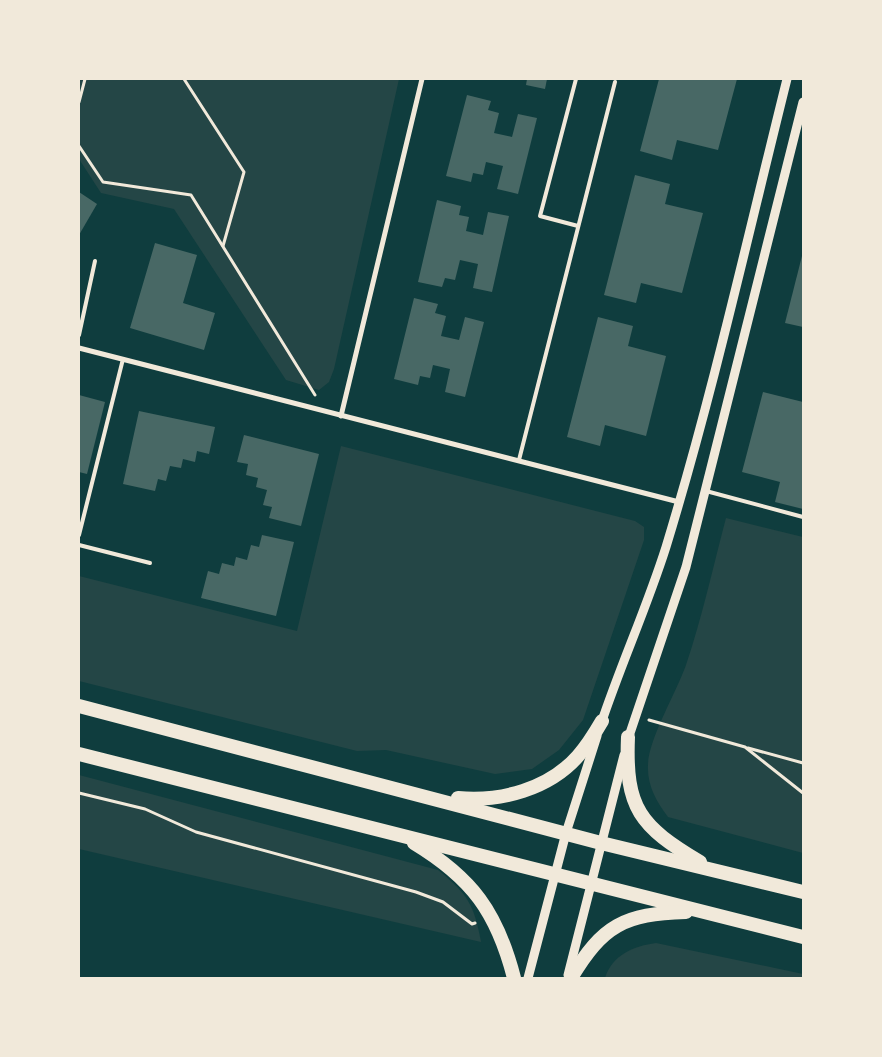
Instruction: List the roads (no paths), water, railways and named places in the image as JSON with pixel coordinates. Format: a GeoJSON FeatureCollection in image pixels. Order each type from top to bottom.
{"type":"FeatureCollection","features":[{"type":"Feature","properties":{"kind":"highway"},"geometry":{"type":"LineString","coordinates":[[79,706],[601,843],[803,892]]}},
{"type":"Feature","properties":{"kind":"highway"},"geometry":{"type":"LineString","coordinates":[[418,795],[480,800],[539,785],[560,774],[579,756],[602,721]]}},
{"type":"Feature","properties":{"kind":"highway"},"geometry":{"type":"LineString","coordinates":[[628,737],[627,768],[629,785],[640,813],[657,835],[714,870]]}},
{"type":"Feature","properties":{"kind":"highway"},"geometry":{"type":"LineString","coordinates":[[79,754],[803,937]]}},
{"type":"Feature","properties":{"kind":"highway"},"geometry":{"type":"LineString","coordinates":[[403,836],[455,871],[490,914],[502,935],[514,978]]}},
{"type":"Feature","properties":{"kind":"highway"},"geometry":{"type":"LineString","coordinates":[[570,978],[595,943],[618,925],[632,918],[657,913],[702,911]]}},
{"type":"Feature","properties":{"kind":"street"},"geometry":{"type":"LineString","coordinates":[[341,416],[422,79]]}},
{"type":"Feature","properties":{"kind":"street"},"geometry":{"type":"LineString","coordinates":[[528,978],[566,833],[616,678],[654,584],[679,502],[702,421],[787,79]]}},
{"type":"Feature","properties":{"kind":"street"},"geometry":{"type":"LineString","coordinates":[[570,978],[628,737],[676,598],[705,491],[803,102]]}},
{"type":"Feature","properties":{"kind":"street"},"geometry":{"type":"LineString","coordinates":[[79,348],[679,502]]}},
{"type":"Feature","properties":{"kind":"lane"},"geometry":{"type":"LineString","coordinates":[[576,79],[540,216],[578,226]]}},
{"type":"Feature","properties":{"kind":"lane"},"geometry":{"type":"LineString","coordinates":[[518,460],[615,82]]}},
{"type":"Feature","properties":{"kind":"lane"},"geometry":{"type":"LineString","coordinates":[[79,335],[95,261]]}},
{"type":"Feature","properties":{"kind":"lane"},"geometry":{"type":"LineString","coordinates":[[79,535],[123,359]]}},
{"type":"Feature","properties":{"kind":"lane"},"geometry":{"type":"LineString","coordinates":[[705,491],[803,517]]}},
{"type":"Feature","properties":{"kind":"lane"},"geometry":{"type":"LineString","coordinates":[[79,545],[150,563]]}}]}
